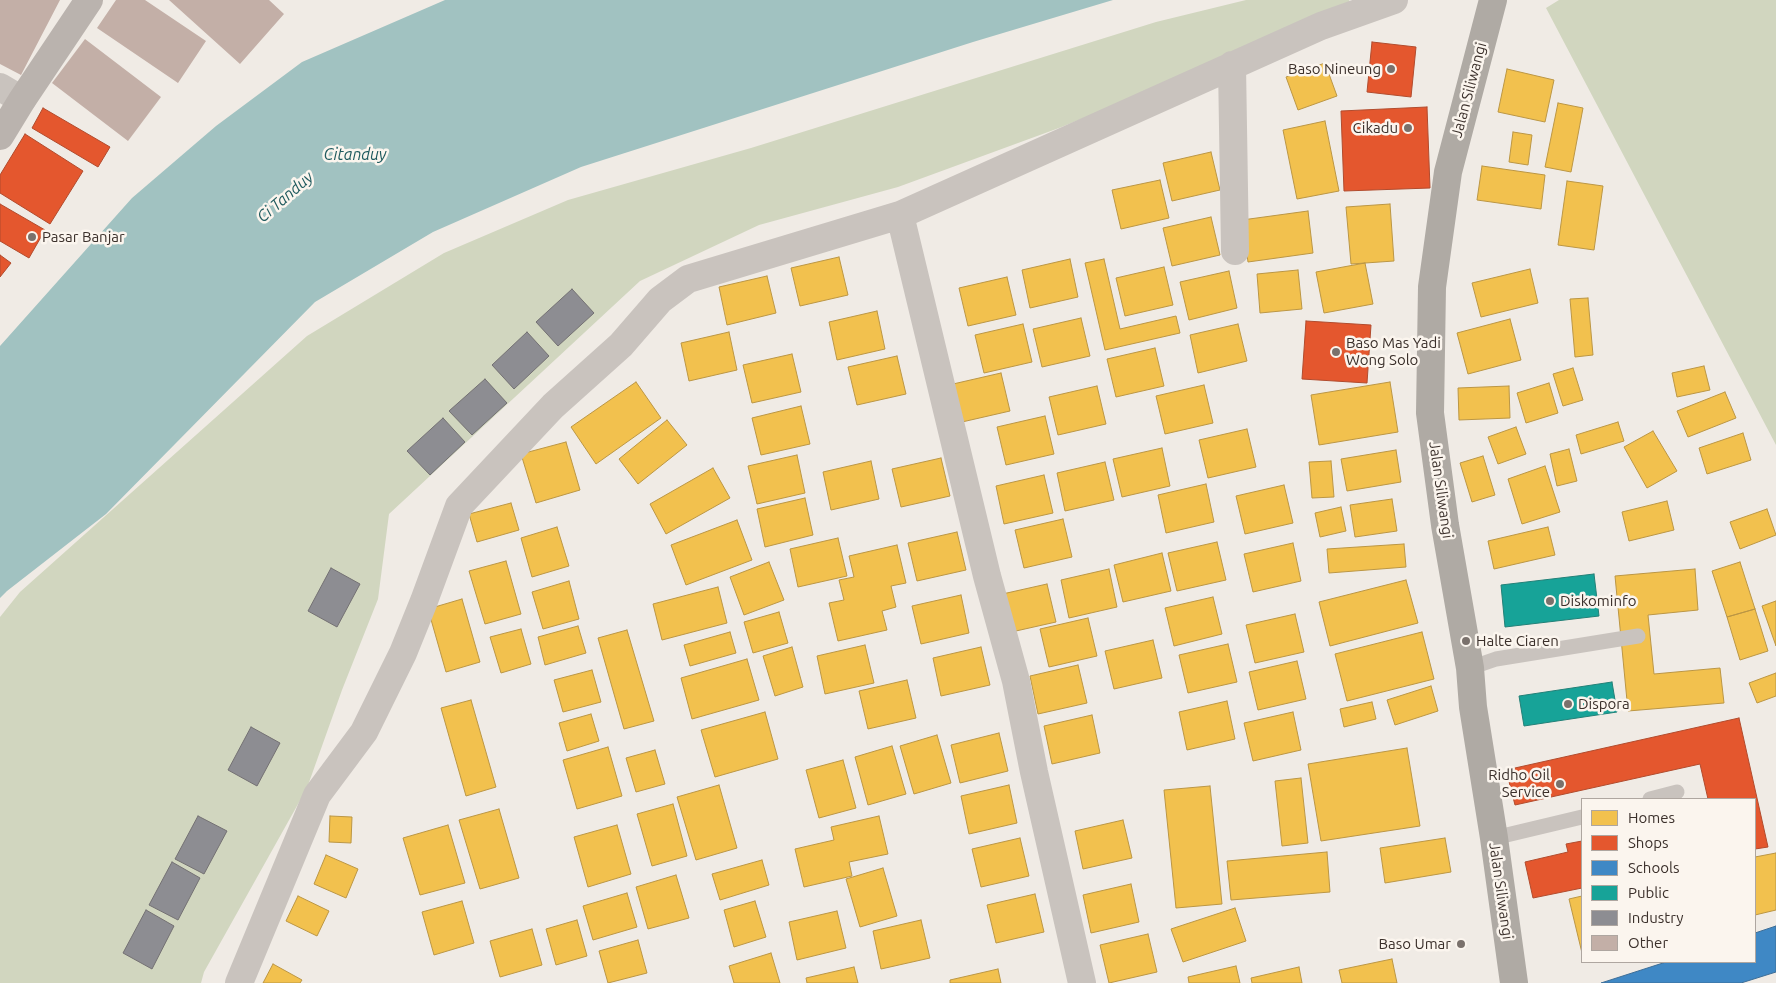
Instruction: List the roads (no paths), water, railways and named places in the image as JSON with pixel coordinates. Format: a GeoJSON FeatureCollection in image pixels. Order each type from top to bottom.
{"type":"FeatureCollection","features":[{"type":"Feature","properties":{"kind":"highway","name":"Jalan Siliwangi"},"geometry":{"type":"LineString","coordinates":[[1492,0],[1448,172],[1432,287],[1430,414],[1445,525],[1470,668],[1514,983]]}},
{"type":"Feature","properties":{"kind":"street"},"geometry":{"type":"LineString","coordinates":[[0,136],[11,93],[88,0]]}},
{"type":"Feature","properties":{"kind":"street"},"geometry":{"type":"LineString","coordinates":[[239,983],[317,795],[364,732],[403,653],[459,506],[553,406],[621,345],[660,300],[688,278],[900,215],[1321,26],[1394,0]]}},
{"type":"Feature","properties":{"kind":"street"},"geometry":{"type":"LineString","coordinates":[[1232,65],[1234,251]]}},
{"type":"Feature","properties":{"kind":"street"},"geometry":{"type":"LineString","coordinates":[[900,215],[987,576],[1016,681],[1034,772],[1082,983]]}},
{"type":"Feature","properties":{"kind":"lane"},"geometry":{"type":"LineString","coordinates":[[1470,668],[1496,659],[1638,636]]}},
{"type":"Feature","properties":{"kind":"lane"},"geometry":{"type":"LineString","coordinates":[[1654,798],[1678,792]]}},
{"type":"Feature","properties":{"kind":"lane"},"geometry":{"type":"LineString","coordinates":[[1494,838],[1581,817]]}},
{"type":"Feature","properties":{"kind":"water","name":"Citanduy"},"geometry":{"type":"Polygon","coordinates":[[[445,0],[1113,0],[973,42],[581,167],[433,232],[315,302],[106,514],[0,598],[0,346],[132,198],[216,126],[302,62],[445,0]]]}},
{"type":"Feature","properties":{"kind":"place","name":"Baso Nineung"},"geometry":{"type":"Point","coordinates":[1391,69]}},
{"type":"Feature","properties":{"kind":"place","name":"Cikadu"},"geometry":{"type":"Point","coordinates":[1408,128]}},
{"type":"Feature","properties":{"kind":"place","name":"Pasar Banjar"},"geometry":{"type":"Point","coordinates":[32,237]}},
{"type":"Feature","properties":{"kind":"place","name":"Baso Mas Yadi Wong Solo"},"geometry":{"type":"Point","coordinates":[1336,352]}},
{"type":"Feature","properties":{"kind":"place","name":"Diskominfo"},"geometry":{"type":"Point","coordinates":[1550,601]}},
{"type":"Feature","properties":{"kind":"place","name":"Halte Ciaren"},"geometry":{"type":"Point","coordinates":[1466,641]}},
{"type":"Feature","properties":{"kind":"place","name":"Dispora"},"geometry":{"type":"Point","coordinates":[1568,704]}},
{"type":"Feature","properties":{"kind":"place","name":"Ridho Oil Service"},"geometry":{"type":"Point","coordinates":[1560,784]}},
{"type":"Feature","properties":{"kind":"place","name":"Baso Umar"},"geometry":{"type":"Point","coordinates":[1461,944]}},
{"type":"Feature","properties":{"kind":"water label","name":"Ci Tanduy"},"geometry":{"type":"Point","coordinates":[285,197]}}]}
